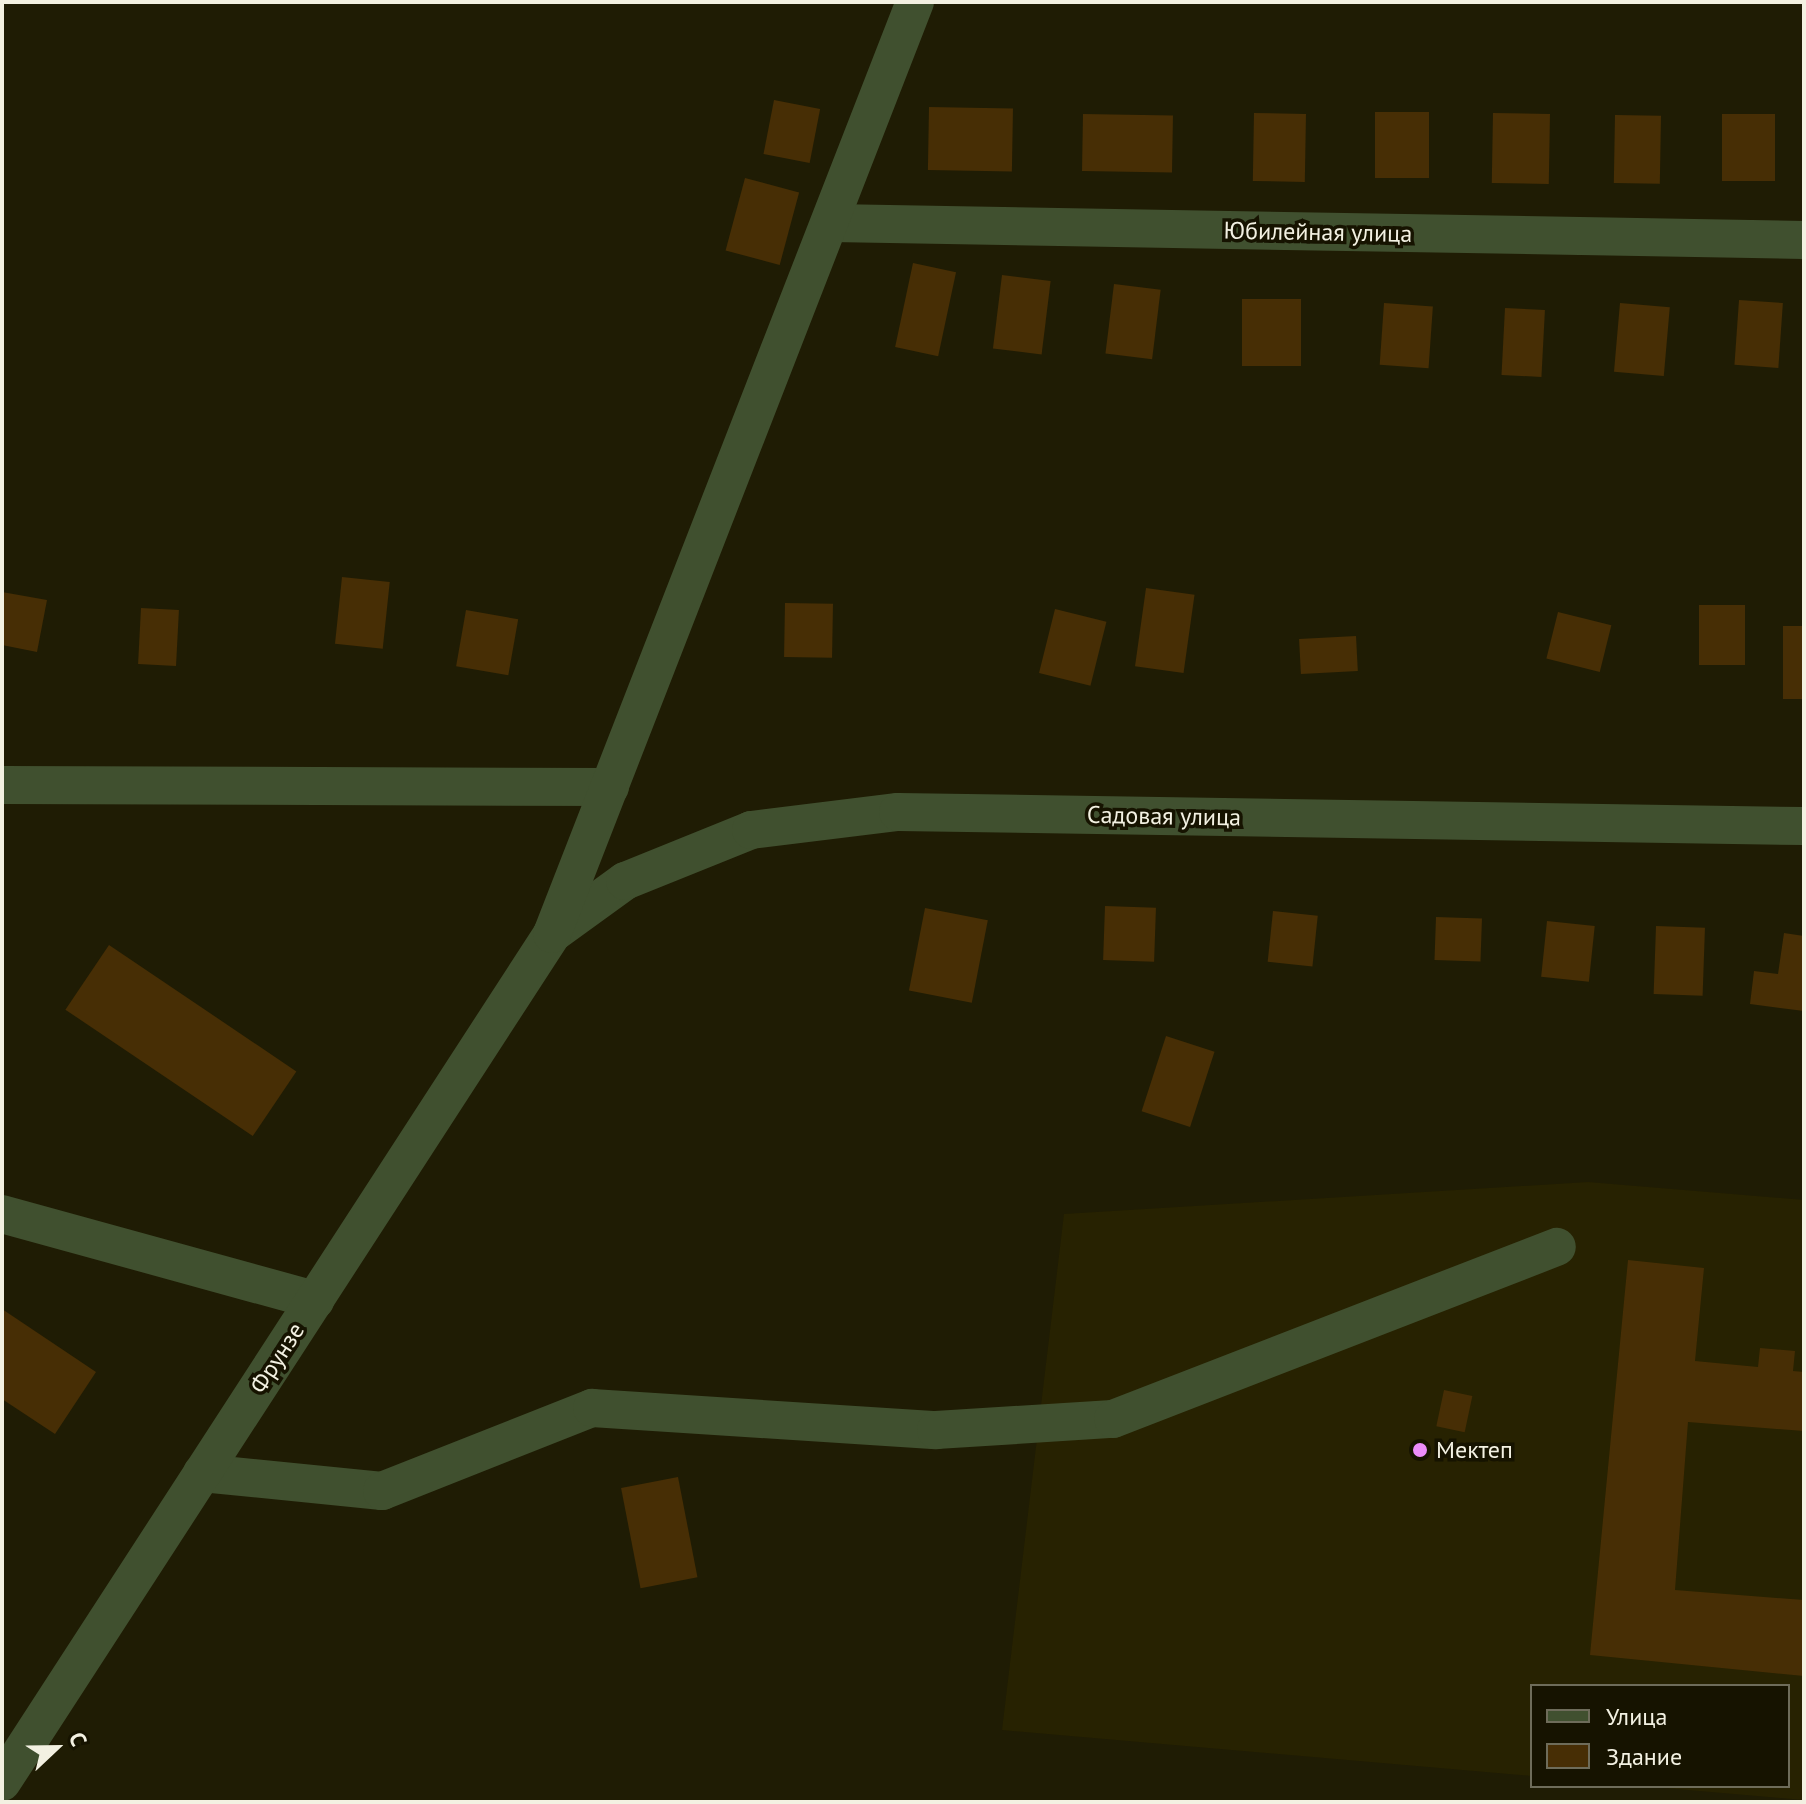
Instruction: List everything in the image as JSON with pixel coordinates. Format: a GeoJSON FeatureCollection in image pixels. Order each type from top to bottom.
{"type":"FeatureCollection","features":[{"type":"Feature","properties":{"kind":"street"},"geometry":{"type":"LineString","coordinates":[[552,934],[832,223],[915,2]]}},
{"type":"Feature","properties":{"kind":"street","name":"Юбилейная улица"},"geometry":{"type":"LineString","coordinates":[[832,223],[1804,240]]}},
{"type":"Feature","properties":{"kind":"street"},"geometry":{"type":"LineString","coordinates":[[2,785],[610,787]]}},
{"type":"Feature","properties":{"kind":"street","name":"Садовая улица"},"geometry":{"type":"LineString","coordinates":[[552,934],[625,881],[751,830],[898,812],[1804,826]]}},
{"type":"Feature","properties":{"kind":"street","name":"Фрунзе"},"geometry":{"type":"LineString","coordinates":[[2,1782],[552,934]]}},
{"type":"Feature","properties":{"kind":"street"},"geometry":{"type":"LineString","coordinates":[[2,1214],[315,1300]]}},
{"type":"Feature","properties":{"kind":"street"},"geometry":{"type":"LineString","coordinates":[[202,1473],[382,1491],[592,1408],[936,1430],[1113,1419],[1557,1247]]}},
{"type":"Feature","properties":{"kind":"shaded area","name":"Мектеп"},"geometry":{"type":"Polygon","coordinates":[[[1588,1182],[1804,1200],[1804,1800],[1665,1788],[1790,1788],[1790,1684],[1530,1684],[1530,1776],[1002,1730],[1064,1214],[1588,1182]]]}},
{"type":"Feature","properties":{"kind":"building"},"geometry":{"type":"Polygon","coordinates":[[[774,100],[820,109],[810,163],[764,154],[774,100]]]}},
{"type":"Feature","properties":{"kind":"building"},"geometry":{"type":"Polygon","coordinates":[[[929,107],[1013,108],[1012,171],[928,170],[929,107]]]}},
{"type":"Feature","properties":{"kind":"building"},"geometry":{"type":"Polygon","coordinates":[[[1375,112],[1429,112],[1429,178],[1375,178],[1375,112]]]}},
{"type":"Feature","properties":{"kind":"building"},"geometry":{"type":"Polygon","coordinates":[[[1254,113],[1306,114],[1305,182],[1253,181],[1254,113]]]}},
{"type":"Feature","properties":{"kind":"building"},"geometry":{"type":"Polygon","coordinates":[[[1493,113],[1550,114],[1549,184],[1492,183],[1493,113]]]}},
{"type":"Feature","properties":{"kind":"building"},"geometry":{"type":"Polygon","coordinates":[[[1083,114],[1173,116],[1172,173],[1082,171],[1083,114]]]}},
{"type":"Feature","properties":{"kind":"building"},"geometry":{"type":"Polygon","coordinates":[[[1722,114],[1775,114],[1775,181],[1722,181],[1722,114]]]}},
{"type":"Feature","properties":{"kind":"building"},"geometry":{"type":"Polygon","coordinates":[[[1615,115],[1661,116],[1660,184],[1614,183],[1615,115]]]}},
{"type":"Feature","properties":{"kind":"building"},"geometry":{"type":"Polygon","coordinates":[[[745,178],[799,192],[780,265],[726,250],[745,178]]]}},
{"type":"Feature","properties":{"kind":"building"},"geometry":{"type":"Polygon","coordinates":[[[913,263],[956,272],[938,356],[895,347],[913,263]]]}},
{"type":"Feature","properties":{"kind":"building"},"geometry":{"type":"Polygon","coordinates":[[[1002,275],[1051,281],[1042,354],[993,348],[1002,275]]]}},
{"type":"Feature","properties":{"kind":"building"},"geometry":{"type":"Polygon","coordinates":[[[1114,284],[1161,290],[1152,359],[1105,353],[1114,284]]]}},
{"type":"Feature","properties":{"kind":"building"},"geometry":{"type":"Polygon","coordinates":[[[1242,299],[1301,299],[1301,366],[1242,366],[1242,299]]]}},
{"type":"Feature","properties":{"kind":"building"},"geometry":{"type":"Polygon","coordinates":[[[1739,300],[1783,303],[1778,368],[1734,365],[1739,300]]]}},
{"type":"Feature","properties":{"kind":"building"},"geometry":{"type":"Polygon","coordinates":[[[1384,303],[1433,306],[1429,368],[1380,365],[1384,303]]]}},
{"type":"Feature","properties":{"kind":"building"},"geometry":{"type":"Polygon","coordinates":[[[1620,303],[1670,307],[1664,376],[1614,372],[1620,303]]]}},
{"type":"Feature","properties":{"kind":"building"},"geometry":{"type":"Polygon","coordinates":[[[1505,308],[1545,310],[1541,377],[1501,375],[1505,308]]]}},
{"type":"Feature","properties":{"kind":"building"},"geometry":{"type":"Polygon","coordinates":[[[342,577],[390,582],[383,649],[335,644],[342,577]]]}},
{"type":"Feature","properties":{"kind":"building"},"geometry":{"type":"Polygon","coordinates":[[[1146,588],[1195,595],[1184,673],[1135,666],[1146,588]]]}},
{"type":"Feature","properties":{"kind":"building"},"geometry":{"type":"Polygon","coordinates":[[[2,592],[47,600],[37,652],[2,645],[2,592]]]}},
{"type":"Feature","properties":{"kind":"building"},"geometry":{"type":"Polygon","coordinates":[[[785,603],[833,604],[832,658],[784,657],[785,603]]]}},
{"type":"Feature","properties":{"kind":"building"},"geometry":{"type":"Polygon","coordinates":[[[1699,605],[1745,605],[1745,665],[1699,665],[1699,605]]]}},
{"type":"Feature","properties":{"kind":"building"},"geometry":{"type":"Polygon","coordinates":[[[141,608],[179,610],[176,666],[138,664],[141,608]]]}},
{"type":"Feature","properties":{"kind":"building"},"geometry":{"type":"Polygon","coordinates":[[[1055,609],[1106,622],[1090,686],[1039,673],[1055,609]]]}},
{"type":"Feature","properties":{"kind":"building"},"geometry":{"type":"Polygon","coordinates":[[[466,610],[518,619],[508,675],[456,666],[466,610]]]}},
{"type":"Feature","properties":{"kind":"building"},"geometry":{"type":"Polygon","coordinates":[[[1558,612],[1611,625],[1600,672],[1546,659],[1558,612]]]}},
{"type":"Feature","properties":{"kind":"building"},"geometry":{"type":"Polygon","coordinates":[[[1783,626],[1804,626],[1804,699],[1783,699],[1783,626]]]}},
{"type":"Feature","properties":{"kind":"building"},"geometry":{"type":"Polygon","coordinates":[[[1356,636],[1358,671],[1301,674],[1299,639],[1356,636]]]}},
{"type":"Feature","properties":{"kind":"building"},"geometry":{"type":"Polygon","coordinates":[[[1105,906],[1156,908],[1154,962],[1103,960],[1105,906]]]}},
{"type":"Feature","properties":{"kind":"building"},"geometry":{"type":"Polygon","coordinates":[[[925,908],[988,920],[972,1003],[909,990],[925,908]]]}},
{"type":"Feature","properties":{"kind":"building"},"geometry":{"type":"Polygon","coordinates":[[[1273,911],[1318,916],[1312,966],[1268,962],[1273,911]]]}},
{"type":"Feature","properties":{"kind":"building"},"geometry":{"type":"Polygon","coordinates":[[[1436,917],[1482,919],[1480,962],[1434,960],[1436,917]]]}},
{"type":"Feature","properties":{"kind":"building"},"geometry":{"type":"Polygon","coordinates":[[[1547,921],[1595,926],[1589,982],[1541,977],[1547,921]]]}},
{"type":"Feature","properties":{"kind":"building"},"geometry":{"type":"Polygon","coordinates":[[[1656,926],[1705,928],[1703,996],[1654,994],[1656,926]]]}},
{"type":"Feature","properties":{"kind":"building"},"geometry":{"type":"Polygon","coordinates":[[[1784,933],[1804,936],[1804,1011],[1750,1004],[1754,971],[1778,974],[1784,933]]]}},
{"type":"Feature","properties":{"kind":"building"},"geometry":{"type":"Polygon","coordinates":[[[109,945],[296,1071],[253,1136],[65,1010],[109,945]]]}},
{"type":"Feature","properties":{"kind":"building"},"geometry":{"type":"Polygon","coordinates":[[[1166,1036],[1215,1052],[1190,1127],[1142,1111],[1166,1036]]]}},
{"type":"Feature","properties":{"kind":"building"},"geometry":{"type":"Polygon","coordinates":[[[1628,1260],[1704,1268],[1695,1361],[1758,1367],[1760,1348],[1795,1351],[1793,1371],[1804,1372],[1804,1431],[1688,1422],[1675,1590],[1804,1600],[1804,1676],[1590,1655],[1628,1260]]]}},
{"type":"Feature","properties":{"kind":"building"},"geometry":{"type":"Polygon","coordinates":[[[2,1309],[96,1372],[55,1434],[2,1399],[2,1309]]]}},
{"type":"Feature","properties":{"kind":"building"},"geometry":{"type":"Polygon","coordinates":[[[1444,1390],[1472,1396],[1465,1432],[1436,1426],[1444,1390]]]}},
{"type":"Feature","properties":{"kind":"building"},"geometry":{"type":"Polygon","coordinates":[[[678,1477],[697,1577],[641,1588],[621,1488],[678,1477]]]}},
{"type":"Feature","properties":{"kind":"place","name":"Мектеп"},"geometry":{"type":"Point","coordinates":[1420,1450]}}]}
